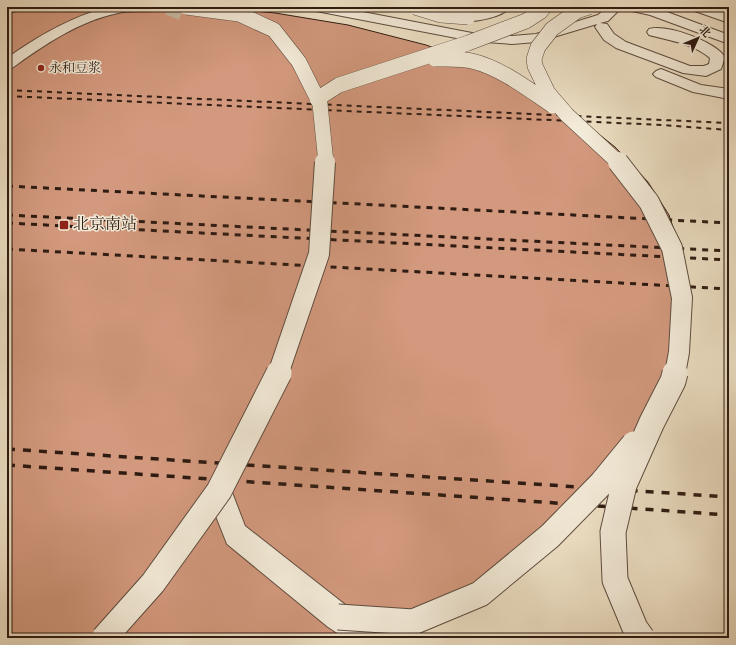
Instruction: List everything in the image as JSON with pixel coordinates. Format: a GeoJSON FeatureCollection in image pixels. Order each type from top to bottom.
{"type":"FeatureCollection","features":[{"type":"Feature","properties":{"kind":"street"},"geometry":{"type":"LineString","coordinates":[[7,65],[71,25],[113,9],[152,7]]}},
{"type":"Feature","properties":{"kind":"street"},"geometry":{"type":"LineString","coordinates":[[104,638],[153,583],[219,490],[281,368],[319,254],[326,168],[320,104],[299,62],[274,30],[239,14],[186,7]]}},
{"type":"Feature","properties":{"kind":"street"},"geometry":{"type":"LineString","coordinates":[[316,7],[472,37],[512,40],[537,38],[598,17],[615,7]]}},
{"type":"Feature","properties":{"kind":"street"},"geometry":{"type":"LineString","coordinates":[[415,7],[431,14],[450,18],[492,13],[503,7]]}},
{"type":"Feature","properties":{"kind":"street"},"geometry":{"type":"LineString","coordinates":[[317,99],[339,85],[468,43],[526,21],[540,12],[544,7]]}},
{"type":"Feature","properties":{"kind":"street"},"geometry":{"type":"LineString","coordinates":[[633,7],[654,12],[729,40]]}},
{"type":"Feature","properties":{"kind":"street"},"geometry":{"type":"LineString","coordinates":[[672,7],[729,29]]}},
{"type":"Feature","properties":{"kind":"street"},"geometry":{"type":"LineString","coordinates":[[697,7],[729,19]]}},
{"type":"Feature","properties":{"kind":"street"},"geometry":{"type":"LineString","coordinates":[[642,638],[635,628],[616,580],[613,532],[624,485],[652,422],[673,381],[679,352],[682,298],[672,248],[649,202],[618,162],[567,115],[548,93],[535,66],[534,59],[538,47],[552,29],[577,11],[598,17],[609,37],[621,45],[688,70],[706,71],[716,66],[718,57],[708,49],[666,33],[654,32]]}},
{"type":"Feature","properties":{"kind":"street"},"geometry":{"type":"LineString","coordinates":[[598,17],[600,38],[609,49],[629,62],[698,89],[729,94]]}},
{"type":"Feature","properties":{"kind":"street"},"geometry":{"type":"LineString","coordinates":[[419,59],[455,59],[477,62],[516,81],[567,115]]}},
{"type":"Feature","properties":{"kind":"street"},"geometry":{"type":"LineString","coordinates":[[338,617],[413,622],[480,594],[550,536],[602,483],[652,422]]}},
{"type":"Feature","properties":{"kind":"street"},"geometry":{"type":"LineString","coordinates":[[219,490],[236,535],[338,617],[370,638]]}},
{"type":"Feature","properties":{"kind":"building","name":"北京南站"},"geometry":{"type":"Polygon","coordinates":[[[86,7],[214,7],[275,13],[348,25],[426,45],[486,67],[576,116],[615,147],[648,182],[669,215],[681,251],[677,388],[514,566],[356,638],[7,638],[7,13],[25,10],[86,7]]]}},
{"type":"Feature","properties":{"kind":"tunnel"},"geometry":{"type":"LineString","coordinates":[[172,17],[176,7]]}},
{"type":"Feature","properties":{"kind":"railway"},"geometry":{"type":"LineString","coordinates":[[7,90],[729,123]]}},
{"type":"Feature","properties":{"kind":"railway"},"geometry":{"type":"LineString","coordinates":[[7,96],[663,125],[729,130]]}},
{"type":"Feature","properties":{"kind":"railway"},"geometry":{"type":"LineString","coordinates":[[7,186],[729,223]]}},
{"type":"Feature","properties":{"kind":"railway"},"geometry":{"type":"LineString","coordinates":[[7,215],[729,251]]}},
{"type":"Feature","properties":{"kind":"railway"},"geometry":{"type":"LineString","coordinates":[[7,223],[729,260]]}},
{"type":"Feature","properties":{"kind":"railway"},"geometry":{"type":"LineString","coordinates":[[7,249],[729,289]]}},
{"type":"Feature","properties":{"kind":"railway"},"geometry":{"type":"LineString","coordinates":[[7,449],[729,497]]}},
{"type":"Feature","properties":{"kind":"railway"},"geometry":{"type":"LineString","coordinates":[[7,465],[729,515]]}},
{"type":"Feature","properties":{"kind":"place","name":"永和豆浆"},"geometry":{"type":"Point","coordinates":[41,68]}},
{"type":"Feature","properties":{"kind":"place","name":"北京南站"},"geometry":{"type":"Point","coordinates":[64,225]}}]}
